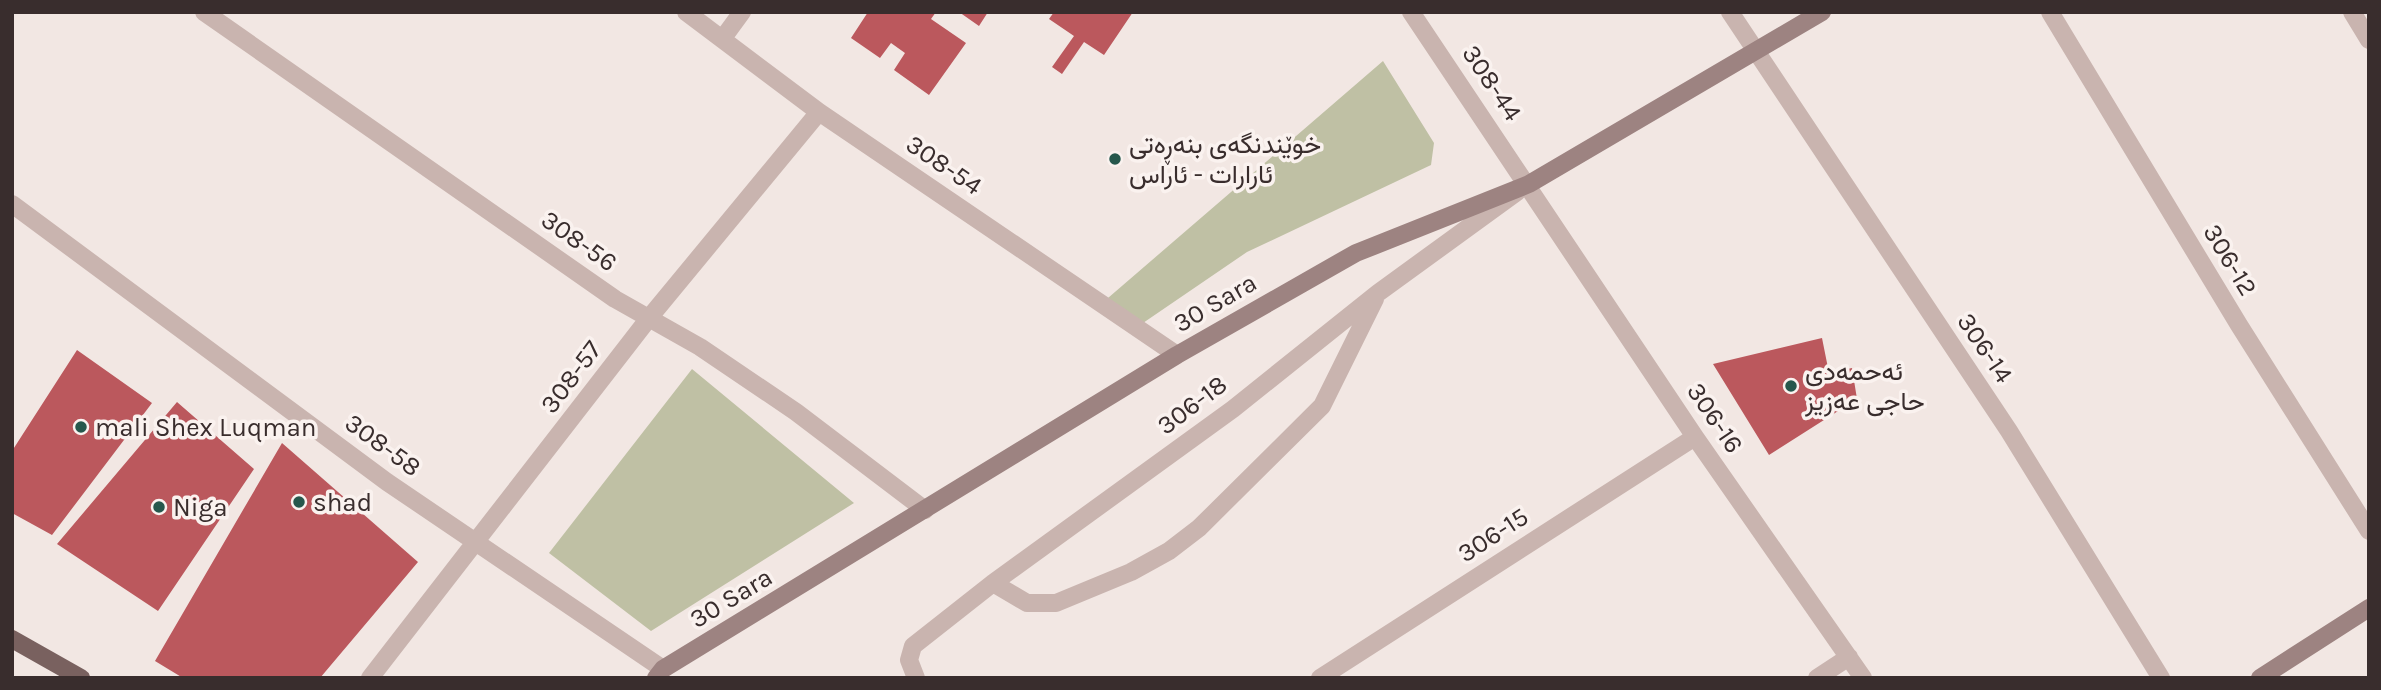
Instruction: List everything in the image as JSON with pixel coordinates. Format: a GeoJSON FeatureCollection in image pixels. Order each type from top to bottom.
{"type":"FeatureCollection","features":[{"type":"Feature","properties":{"kind":"main road"},"geometry":{"type":"LineString","coordinates":[[12,639],[81,678]]}},
{"type":"Feature","properties":{"kind":"street","name":"308-56"},"geometry":{"type":"LineString","coordinates":[[204,12],[615,299],[700,347],[796,412],[925,510]]}},
{"type":"Feature","properties":{"kind":"street","name":"308-54"},"geometry":{"type":"LineString","coordinates":[[686,12],[819,112],[1177,355]]}},
{"type":"Feature","properties":{"kind":"street"},"geometry":{"type":"LineString","coordinates":[[723,38],[741,12]]}},
{"type":"Feature","properties":{"kind":"street","name":"308-44"},"geometry":{"type":"LineString","coordinates":[[1411,12],[1529,184]]}},
{"type":"Feature","properties":{"kind":"street","name":"306-14"},"geometry":{"type":"LineString","coordinates":[[1730,12],[2009,431],[2161,678]]}},
{"type":"Feature","properties":{"kind":"street","name":"30 Sara"},"geometry":{"type":"LineString","coordinates":[[659,673],[1177,355],[1356,253],[1529,184],[1822,12]]}},
{"type":"Feature","properties":{"kind":"street","name":"306-12"},"geometry":{"type":"LineString","coordinates":[[2050,12],[2239,326],[2369,531]]}},
{"type":"Feature","properties":{"kind":"street"},"geometry":{"type":"LineString","coordinates":[[2351,12],[2369,40]]}},
{"type":"Feature","properties":{"kind":"street","name":"308-57"},"geometry":{"type":"LineString","coordinates":[[370,678],[649,318],[819,112]]}},
{"type":"Feature","properties":{"kind":"street","name":"306-18"},"geometry":{"type":"LineString","coordinates":[[916,678],[909,660],[913,646],[993,583],[1233,409],[1378,293],[1529,184]]}},
{"type":"Feature","properties":{"kind":"street","name":"306-16"},"geometry":{"type":"LineString","coordinates":[[1529,184],[1695,437],[1863,678]]}},
{"type":"Feature","properties":{"kind":"street","name":"308-58"},"geometry":{"type":"LineString","coordinates":[[12,204],[387,482],[478,542],[659,673]]}},
{"type":"Feature","properties":{"kind":"street"},"geometry":{"type":"LineString","coordinates":[[993,583],[1027,603],[1056,603],[1131,572],[1169,551],[1199,528],[1322,406],[1378,293]]}},
{"type":"Feature","properties":{"kind":"street","name":"306-15"},"geometry":{"type":"LineString","coordinates":[[1320,678],[1695,437]]}},
{"type":"Feature","properties":{"kind":"street"},"geometry":{"type":"LineString","coordinates":[[2260,678],[2369,608]]}},
{"type":"Feature","properties":{"kind":"street"},"geometry":{"type":"LineString","coordinates":[[1817,678],[1849,657]]}},
{"type":"Feature","properties":{"kind":"green space"},"geometry":{"type":"Polygon","coordinates":[[[1383,61],[1434,143],[1431,165],[1247,252],[1143,323],[1108,298],[1383,61]]]}},
{"type":"Feature","properties":{"kind":"green space"},"geometry":{"type":"Polygon","coordinates":[[[692,369],[854,503],[651,631],[549,553],[692,369]]]}},
{"type":"Feature","properties":{"kind":"building"},"geometry":{"type":"Polygon","coordinates":[[[868,12],[936,12],[931,19],[966,43],[929,95],[894,70],[905,53],[891,43],[880,58],[851,38],[868,12]]]}},
{"type":"Feature","properties":{"kind":"building"},"geometry":{"type":"Polygon","coordinates":[[[959,12],[988,12],[979,26],[959,12]]]}},
{"type":"Feature","properties":{"kind":"building"},"geometry":{"type":"Polygon","coordinates":[[[1054,12],[1133,12],[1104,55],[1084,42],[1062,74],[1052,67],[1074,36],[1049,19],[1054,12]]]}},
{"type":"Feature","properties":{"kind":"building","name":"ئەحمەدی حاجی عەزیز"},"geometry":{"type":"Polygon","coordinates":[[[1822,338],[1829,373],[1852,368],[1857,399],[1769,455],[1713,364],[1822,338]]]}},
{"type":"Feature","properties":{"kind":"building","name":"mali Shex Luqman"},"geometry":{"type":"Polygon","coordinates":[[[77,350],[152,403],[52,535],[12,513],[12,451],[77,350]]]}},
{"type":"Feature","properties":{"kind":"building","name":"Niga"},"geometry":{"type":"Polygon","coordinates":[[[177,402],[254,469],[158,611],[57,544],[177,402]]]}},
{"type":"Feature","properties":{"kind":"building","name":"shad"},"geometry":{"type":"Polygon","coordinates":[[[282,443],[418,562],[320,678],[183,678],[155,661],[282,443]]]}},
{"type":"Feature","properties":{"kind":"place","name":"خوێندنگەی بنەڕەتی ئارارات - ئاراس"},"geometry":{"type":"Point","coordinates":[1115,159]}},
{"type":"Feature","properties":{"kind":"place","name":"ئەحمەدی حاجی عەزیز"},"geometry":{"type":"Point","coordinates":[1791,386]}},
{"type":"Feature","properties":{"kind":"place","name":"mali Shex Luqman"},"geometry":{"type":"Point","coordinates":[81,427]}},
{"type":"Feature","properties":{"kind":"place","name":"shad"},"geometry":{"type":"Point","coordinates":[299,502]}},
{"type":"Feature","properties":{"kind":"place","name":"Niga"},"geometry":{"type":"Point","coordinates":[159,507]}}]}
